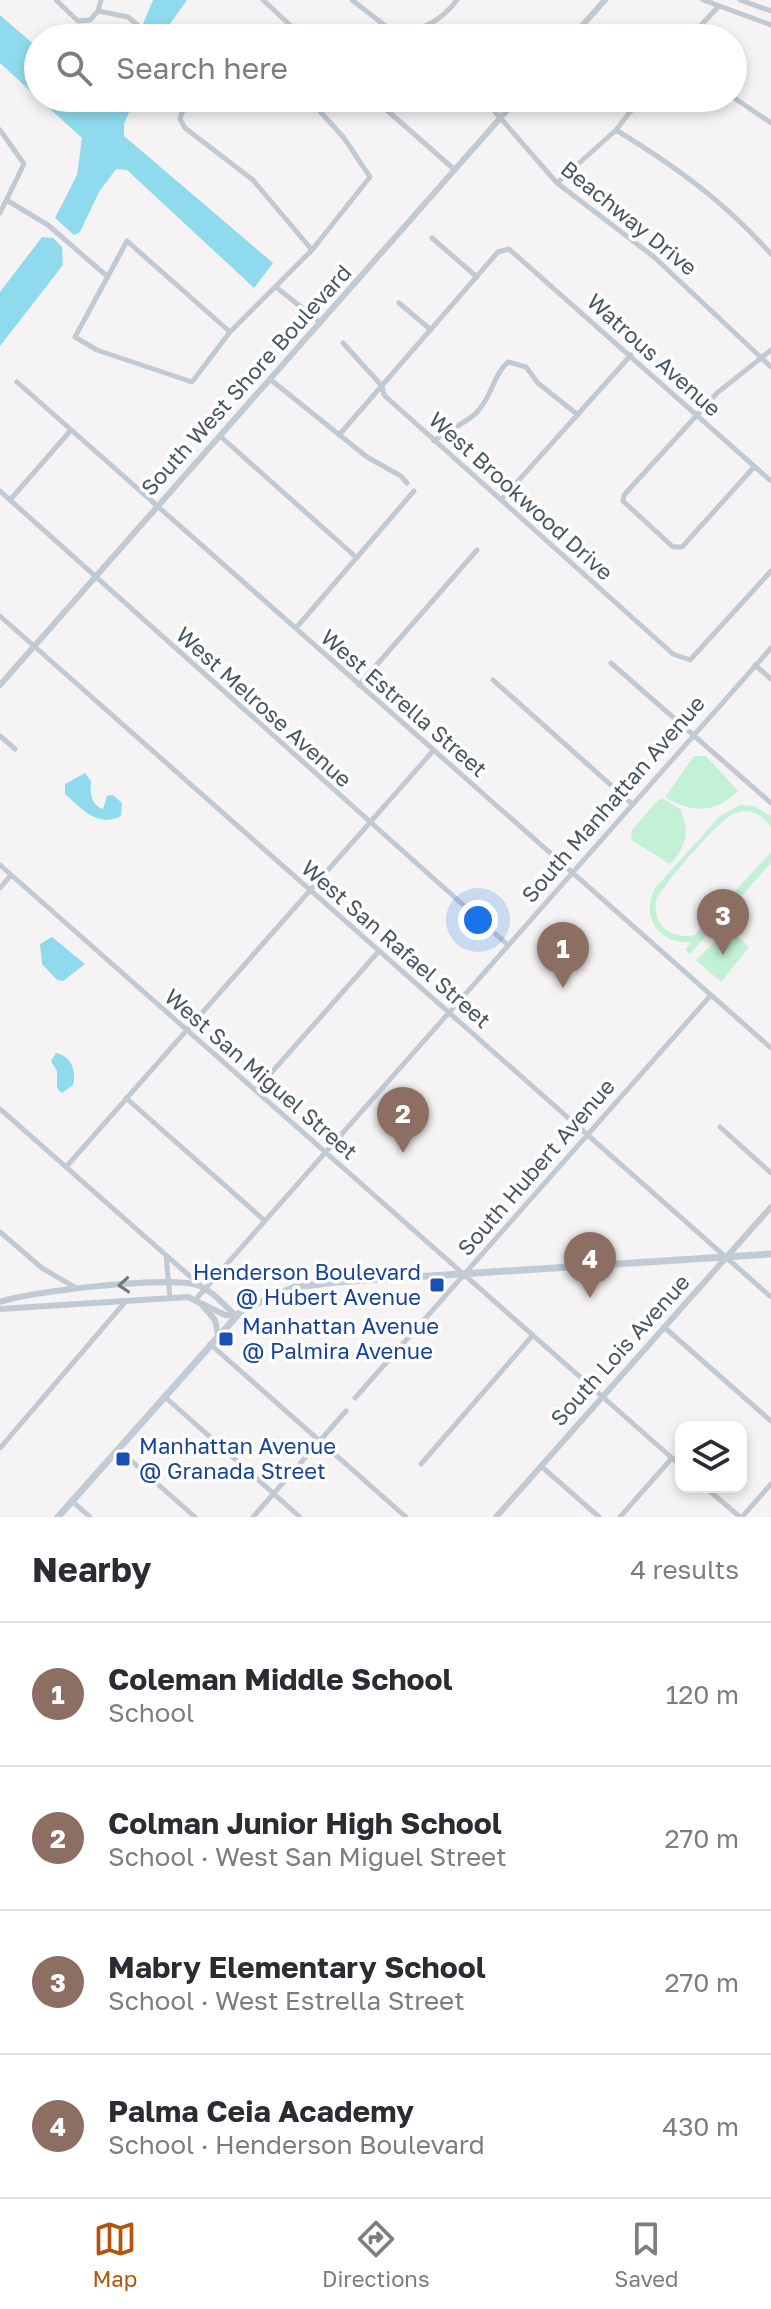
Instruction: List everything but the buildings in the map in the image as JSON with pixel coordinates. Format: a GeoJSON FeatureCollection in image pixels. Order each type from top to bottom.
{"type":"FeatureCollection","features":[{"type":"Feature","properties":{"kind":"main road"},"geometry":{"type":"LineString","coordinates":[[58,1517],[218,1335],[236,1316],[260,1299],[306,1284],[771,1254]]}},
{"type":"Feature","properties":{"kind":"street"},"geometry":{"type":"LineString","coordinates":[[56,0],[78,21],[90,20],[98,11],[101,0]]}},
{"type":"Feature","properties":{"kind":"street"},"geometry":{"type":"LineString","coordinates":[[263,0],[289,24]]}},
{"type":"Feature","properties":{"kind":"street"},"geometry":{"type":"LineString","coordinates":[[352,0],[384,24]]}},
{"type":"Feature","properties":{"kind":"street"},"geometry":{"type":"LineString","coordinates":[[431,24],[445,15],[457,0]]}},
{"type":"Feature","properties":{"kind":"street"},"geometry":{"type":"LineString","coordinates":[[584,24],[605,0]]}},
{"type":"Feature","properties":{"kind":"street"},"geometry":{"type":"LineString","coordinates":[[703,0],[717,8],[771,25]]}},
{"type":"Feature","properties":{"kind":"street"},"geometry":{"type":"LineString","coordinates":[[740,0],[771,11]]}},
{"type":"Feature","properties":{"kind":"street"},"geometry":{"type":"LineString","coordinates":[[702,24],[717,8]]}},
{"type":"Feature","properties":{"kind":"street"},"geometry":{"type":"LineString","coordinates":[[98,11],[128,17],[136,24]]}},
{"type":"Feature","properties":{"kind":"street"},"geometry":{"type":"LineString","coordinates":[[747,107],[771,123]]}},
{"type":"Feature","properties":{"kind":"street"},"geometry":{"type":"LineString","coordinates":[[182,112],[180,119],[185,128],[253,180],[312,250]]}},
{"type":"Feature","properties":{"kind":"street"},"geometry":{"type":"LineString","coordinates":[[230,332],[127,241],[75,337],[97,350],[192,382],[230,332],[312,250],[370,177],[344,138],[321,112]]}},
{"type":"Feature","properties":{"kind":"street"},"geometry":{"type":"LineString","coordinates":[[389,112],[455,170]]}},
{"type":"Feature","properties":{"kind":"street","name":"Beachway Drive"},"geometry":{"type":"LineString","coordinates":[[494,112],[557,183],[654,257],[712,307],[760,360],[771,367]]}},
{"type":"Feature","properties":{"kind":"street","name":"South West Shore Boulevard"},"geometry":{"type":"LineString","coordinates":[[0,685],[505,112]]}},
{"type":"Feature","properties":{"kind":"street"},"geometry":{"type":"LineString","coordinates":[[557,183],[616,130],[630,112]]}},
{"type":"Feature","properties":{"kind":"street"},"geometry":{"type":"LineString","coordinates":[[0,130],[24,164],[0,213]]}},
{"type":"Feature","properties":{"kind":"street"},"geometry":{"type":"LineString","coordinates":[[616,130],[679,168],[734,212],[771,254]]}},
{"type":"Feature","properties":{"kind":"street"},"geometry":{"type":"LineString","coordinates":[[8,201],[48,225],[108,277]]}},
{"type":"Feature","properties":{"kind":"street"},"geometry":{"type":"LineString","coordinates":[[339,435],[477,277],[432,238]]}},
{"type":"Feature","properties":{"kind":"street","name":"Watrous Avenue"},"geometry":{"type":"LineString","coordinates":[[477,277],[498,252],[515,252],[771,481]]}},
{"type":"Feature","properties":{"kind":"street"},"geometry":{"type":"LineString","coordinates":[[276,287],[321,323]]}},
{"type":"Feature","properties":{"kind":"street"},"geometry":{"type":"LineString","coordinates":[[399,303],[431,330]]}},
{"type":"Feature","properties":{"kind":"street","name":"West Brookwood Drive"},"geometry":{"type":"LineString","coordinates":[[343,343],[382,386],[384,395],[673,654],[690,660],[771,571]]}},
{"type":"Feature","properties":{"kind":"street"},"geometry":{"type":"LineString","coordinates":[[754,467],[682,547],[673,547],[627,507],[624,495],[697,414],[771,350]]}},
{"type":"Feature","properties":{"kind":"street"},"geometry":{"type":"LineString","coordinates":[[501,500],[631,355]]}},
{"type":"Feature","properties":{"kind":"street"},"geometry":{"type":"LineString","coordinates":[[434,441],[478,411],[491,395],[499,370],[508,362],[526,367],[538,383],[578,415]]}},
{"type":"Feature","properties":{"kind":"street"},"geometry":{"type":"LineString","coordinates":[[271,380],[339,435],[407,483]]}},
{"type":"Feature","properties":{"kind":"street","name":"West Estrella Street"},"geometry":{"type":"LineString","coordinates":[[17,382],[771,1048]]}},
{"type":"Feature","properties":{"kind":"street"},"geometry":{"type":"LineString","coordinates":[[10,500],[71,430]]}},
{"type":"Feature","properties":{"kind":"street"},"geometry":{"type":"LineString","coordinates":[[220,436],[357,558]]}},
{"type":"Feature","properties":{"kind":"street","name":"West Melrose Avenue"},"geometry":{"type":"LineString","coordinates":[[0,491],[508,945]]}},
{"type":"Feature","properties":{"kind":"street"},"geometry":{"type":"LineString","coordinates":[[296,628],[414,491]]}},
{"type":"Feature","properties":{"kind":"street"},"geometry":{"type":"LineString","coordinates":[[359,685],[477,550]]}},
{"type":"Feature","properties":{"kind":"street","name":"West San Rafael Street"},"geometry":{"type":"LineString","coordinates":[[0,616],[771,1297]]}},
{"type":"Feature","properties":{"kind":"street","name":"South Manhattan Avenue"},"geometry":{"type":"LineString","coordinates":[[196,1299],[203,1287],[771,648]]}},
{"type":"Feature","properties":{"kind":"street"},"geometry":{"type":"LineString","coordinates":[[611,663],[771,803]]}},
{"type":"Feature","properties":{"kind":"street"},"geometry":{"type":"LineString","coordinates":[[755,665],[771,679]]}},
{"type":"Feature","properties":{"kind":"street"},"geometry":{"type":"LineString","coordinates":[[493,680],[631,803]]}},
{"type":"Feature","properties":{"kind":"street"},"geometry":{"type":"LineString","coordinates":[[0,736],[15,749]]}},
{"type":"Feature","properties":{"kind":"street"},"geometry":{"type":"LineString","coordinates":[[66,1167],[433,751]]}},
{"type":"Feature","properties":{"kind":"street","name":"West San Miguel Street"},"geometry":{"type":"LineString","coordinates":[[0,865],[675,1461]]}},
{"type":"Feature","properties":{"kind":"street"},"geometry":{"type":"LineString","coordinates":[[0,888],[11,875]]}},
{"type":"Feature","properties":{"kind":"street"},"geometry":{"type":"LineString","coordinates":[[256,1090],[379,951]]}},
{"type":"Feature","properties":{"kind":"street","name":"South Hubert Avenue"},"geometry":{"type":"LineString","coordinates":[[355,1398],[711,995]]}},
{"type":"Feature","properties":{"kind":"street"},"geometry":{"type":"LineString","coordinates":[[126,1098],[264,1220]]}},
{"type":"Feature","properties":{"kind":"street"},"geometry":{"type":"LineString","coordinates":[[0,1109],[236,1316]]}},
{"type":"Feature","properties":{"kind":"street"},"geometry":{"type":"LineString","coordinates":[[720,1127],[771,1173]]}},
{"type":"Feature","properties":{"kind":"street","name":"South Lois Avenue"},"geometry":{"type":"LineString","coordinates":[[496,1517],[771,1207]]}},
{"type":"Feature","properties":{"kind":"street"},"geometry":{"type":"LineString","coordinates":[[0,1232],[42,1268],[77,1289]]}},
{"type":"Feature","properties":{"kind":"street"},"geometry":{"type":"LineString","coordinates":[[165,1254],[170,1298]]}},
{"type":"Feature","properties":{"kind":"street"},"geometry":{"type":"LineString","coordinates":[[0,1302],[22,1295],[169,1282],[203,1287]]}},
{"type":"Feature","properties":{"kind":"street"},"geometry":{"type":"LineString","coordinates":[[77,1289],[78,1303]]}},
{"type":"Feature","properties":{"kind":"street"},"geometry":{"type":"LineString","coordinates":[[0,1309],[170,1298],[196,1299],[225,1315],[236,1316]]}},
{"type":"Feature","properties":{"kind":"street"},"geometry":{"type":"LineString","coordinates":[[196,1299],[215,1320],[218,1335]]}},
{"type":"Feature","properties":{"kind":"street"},"geometry":{"type":"LineString","coordinates":[[0,1448],[126,1300]]}},
{"type":"Feature","properties":{"kind":"street"},"geometry":{"type":"LineString","coordinates":[[664,1327],[771,1421]]}},
{"type":"Feature","properties":{"kind":"street"},"geometry":{"type":"LineString","coordinates":[[421,1464],[533,1335]]}},
{"type":"Feature","properties":{"kind":"street"},"geometry":{"type":"LineString","coordinates":[[210,1344],[406,1517]]}},
{"type":"Feature","properties":{"kind":"street"},"geometry":{"type":"LineString","coordinates":[[165,1397],[300,1517]]}},
{"type":"Feature","properties":{"kind":"street"},"geometry":{"type":"LineString","coordinates":[[253,1517],[346,1411]]}},
{"type":"Feature","properties":{"kind":"street"},"geometry":{"type":"LineString","coordinates":[[118,1449],[195,1517]]}},
{"type":"Feature","properties":{"kind":"street"},"geometry":{"type":"LineString","coordinates":[[620,1517],[672,1458]]}},
{"type":"Feature","properties":{"kind":"street"},"geometry":{"type":"LineString","coordinates":[[541,1466],[599,1517]]}},
{"type":"Feature","properties":{"kind":"street"},"geometry":{"type":"LineString","coordinates":[[712,1493],[741,1517],[771,1484]]}},
{"type":"Feature","properties":{"kind":"street"},"geometry":{"type":"LineString","coordinates":[[72,1501],[90,1517]]}},
{"type":"Feature","properties":{"kind":"green space"},"geometry":{"type":"Polygon","coordinates":[[[694,756],[706,756],[738,791],[721,804],[703,809],[684,806],[665,797],[694,756]]]}},
{"type":"Feature","properties":{"kind":"green space"},"geometry":{"type":"Polygon","coordinates":[[[664,799],[680,809],[686,832],[680,851],[670,864],[632,840],[631,831],[658,800],[664,799]]]}},
{"type":"Feature","properties":{"kind":"green space"},"geometry":{"type":"Polygon","coordinates":[[[740,805],[754,806],[771,816],[771,828],[755,813],[744,811],[733,814],[692,854],[656,900],[657,917],[665,929],[678,935],[695,935],[771,852],[771,863],[690,954],[685,950],[691,942],[670,939],[655,926],[651,917],[651,898],[656,887],[720,816],[740,805]]]}},
{"type":"Feature","properties":{"kind":"green space"},"geometry":{"type":"Polygon","coordinates":[[[728,928],[749,947],[721,982],[696,960],[728,928]]]}},
{"type":"Feature","properties":{"kind":"water"},"geometry":{"type":"Polygon","coordinates":[[[153,0],[187,0],[170,24],[143,24],[153,0]]]}},
{"type":"Feature","properties":{"kind":"water"},"geometry":{"type":"Polygon","coordinates":[[[0,15],[24,36],[24,85],[0,63],[0,15]]]}},
{"type":"Feature","properties":{"kind":"water"},"geometry":{"type":"Polygon","coordinates":[[[53,112],[129,112],[124,124],[124,136],[273,263],[254,288],[127,170],[116,169],[99,192],[80,232],[74,235],[55,218],[77,175],[82,138],[53,112]]]}},
{"type":"Feature","properties":{"kind":"water"},"geometry":{"type":"Polygon","coordinates":[[[42,237],[53,238],[62,247],[63,265],[0,346],[0,292],[42,237]]]}},
{"type":"Feature","properties":{"kind":"water"},"geometry":{"type":"Polygon","coordinates":[[[85,773],[91,781],[93,801],[103,809],[107,796],[113,795],[122,803],[121,816],[104,820],[97,818],[65,794],[65,784],[85,773]]]}},
{"type":"Feature","properties":{"kind":"water"},"geometry":{"type":"Polygon","coordinates":[[[52,937],[85,964],[63,981],[57,980],[42,964],[40,944],[52,937]]]}},
{"type":"Feature","properties":{"kind":"water"},"geometry":{"type":"Polygon","coordinates":[[[56,1053],[69,1061],[74,1075],[73,1085],[62,1093],[57,1088],[57,1071],[51,1061],[56,1053]]]}},
{"type":"Feature","properties":{"kind":"place","name":"Mabry Elementary School"},"geometry":{"type":"Point","coordinates":[723,955]}},
{"type":"Feature","properties":{"kind":"place","name":"Coleman Middle School"},"geometry":{"type":"Point","coordinates":[563,988]}},
{"type":"Feature","properties":{"kind":"place","name":"Colman Junior High School"},"geometry":{"type":"Point","coordinates":[403,1153]}},
{"type":"Feature","properties":{"kind":"place","name":"Henderson Boulevard @ Hubert Avenue"},"geometry":{"type":"Point","coordinates":[437,1285]}},
{"type":"Feature","properties":{"kind":"place","name":"Palma Ceia Academy"},"geometry":{"type":"Point","coordinates":[590,1298]}},
{"type":"Feature","properties":{"kind":"place","name":"Manhattan Avenue @ Palmira Avenue"},"geometry":{"type":"Point","coordinates":[226,1339]}},
{"type":"Feature","properties":{"kind":"place","name":"Manhattan Avenue @ Granada Street"},"geometry":{"type":"Point","coordinates":[123,1459]}}]}
